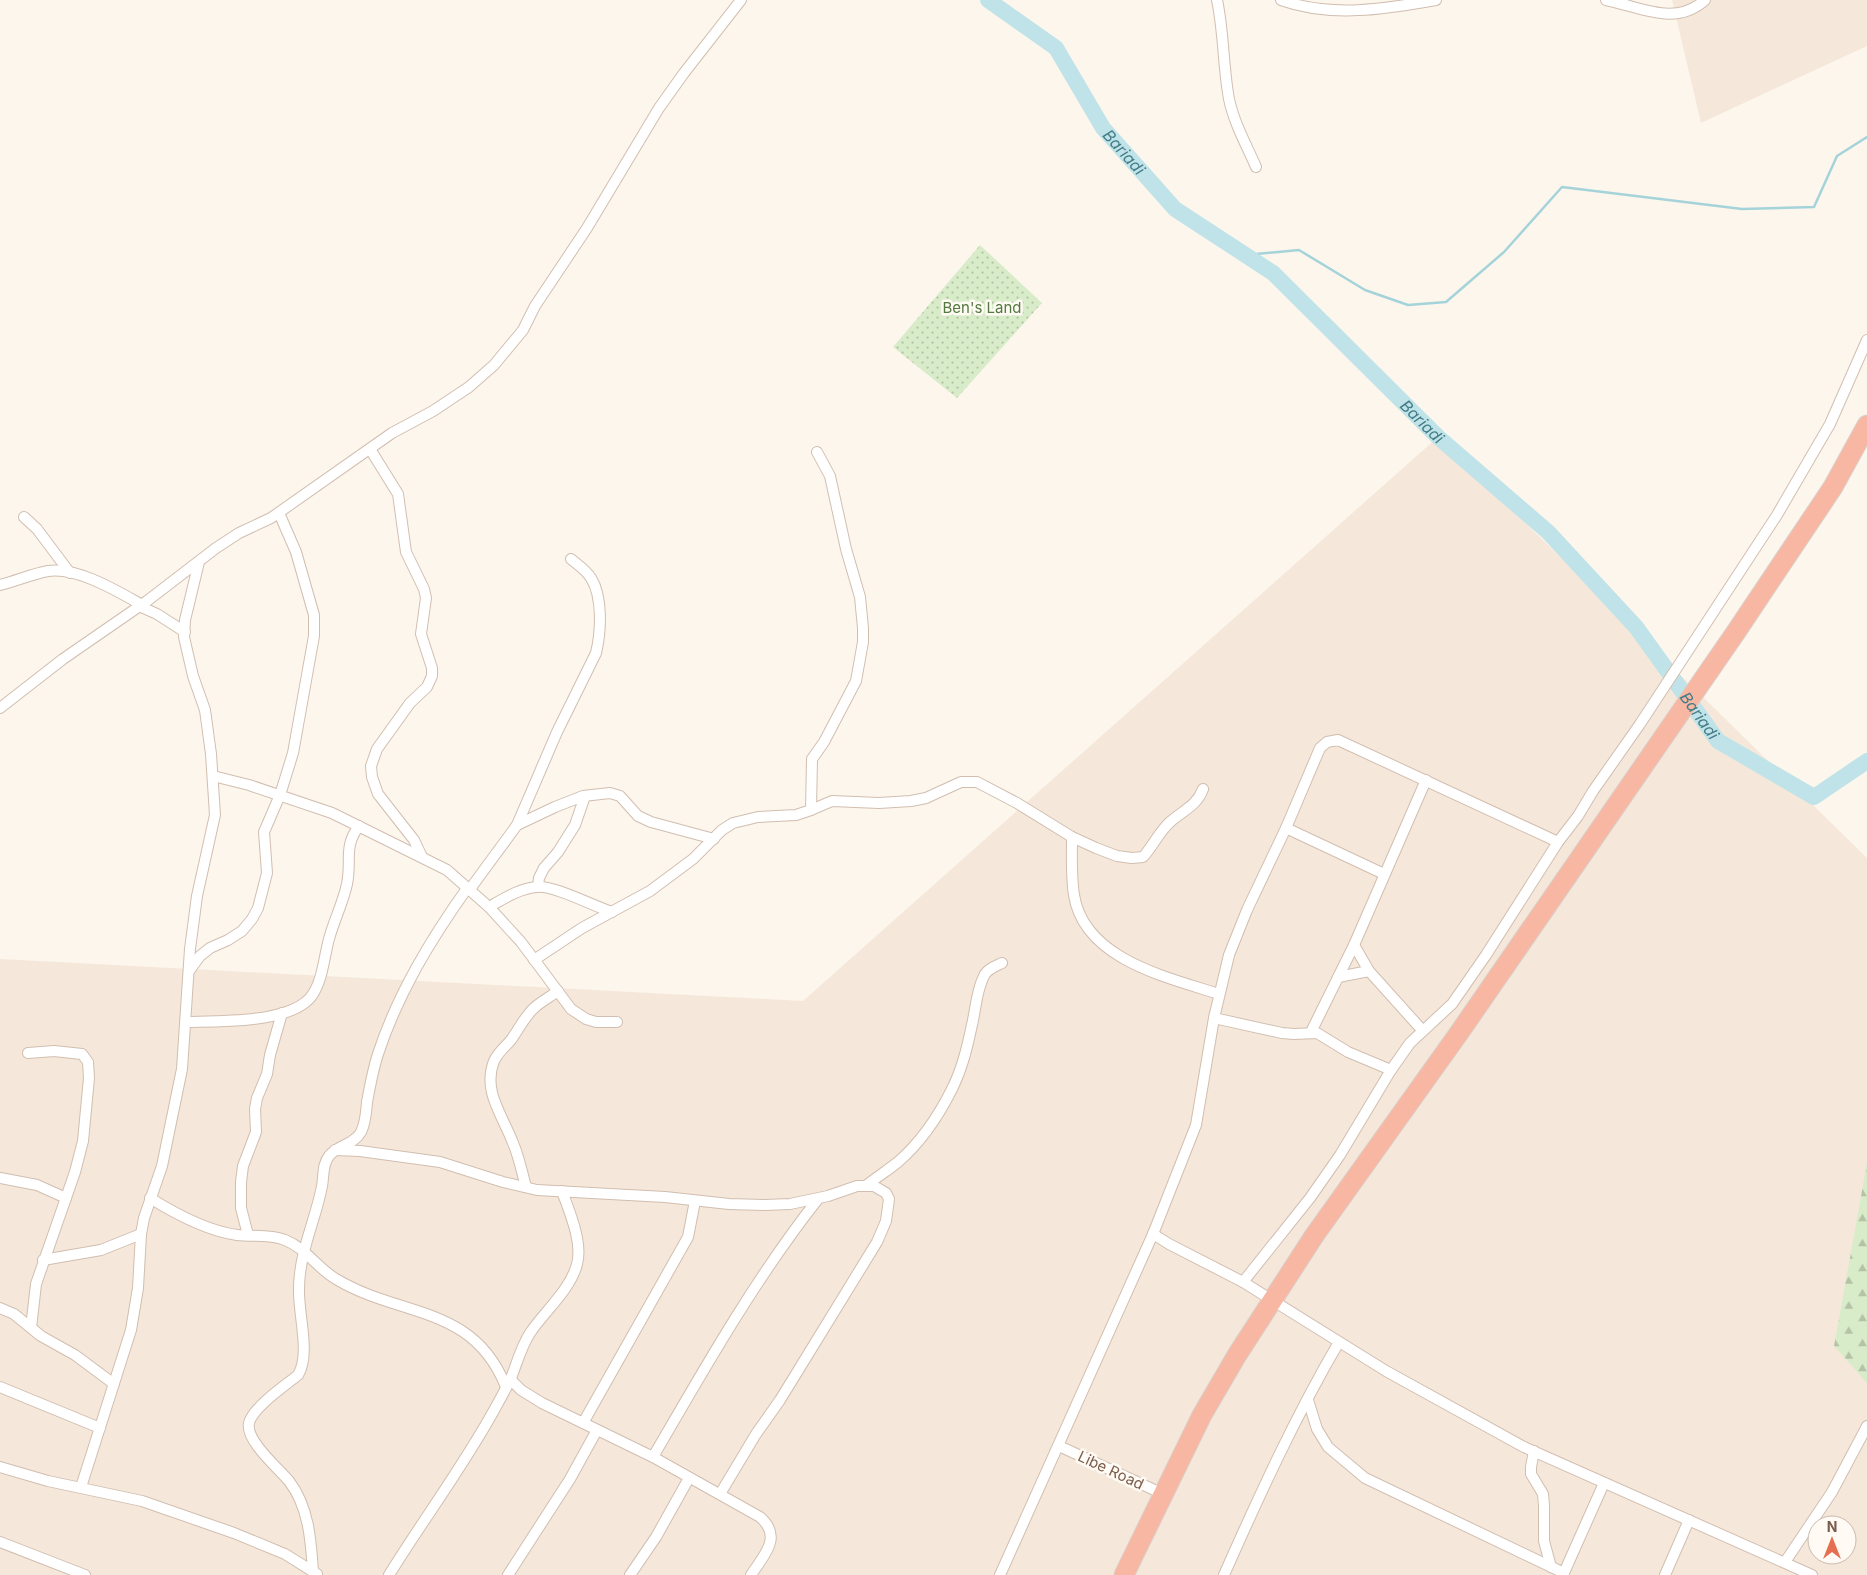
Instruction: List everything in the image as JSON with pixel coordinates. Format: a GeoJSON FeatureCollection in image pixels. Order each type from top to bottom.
{"type":"FeatureCollection","features":[{"type":"Feature","properties":{"kind":"highway"},"geometry":{"type":"LineString","coordinates":[[1124,1575],[1207,1407],[1236,1355],[1314,1236],[1470,1017],[1736,632],[1833,487],[1867,425]]}},
{"type":"Feature","properties":{"kind":"street"},"geometry":{"type":"LineString","coordinates":[[0,708],[63,659],[141,606],[239,533],[279,513],[392,433],[433,411],[469,387],[494,365],[523,330],[535,306],[587,228],[659,108],[689,66],[741,0]]}},
{"type":"Feature","properties":{"kind":"street"},"geometry":{"type":"LineString","coordinates":[[1217,0],[1221,19],[1229,98],[1236,126],[1256,167]]}},
{"type":"Feature","properties":{"kind":"street"},"geometry":{"type":"LineString","coordinates":[[1281,0],[1298,6],[1354,11],[1398,7],[1436,0]]}},
{"type":"Feature","properties":{"kind":"street"},"geometry":{"type":"LineString","coordinates":[[1606,0],[1662,14],[1683,13],[1695,9],[1705,0]]}},
{"type":"Feature","properties":{"kind":"street"},"geometry":{"type":"LineString","coordinates":[[1243,1282],[1310,1198],[1340,1155],[1391,1070],[1410,1043],[1452,1004],[1486,955],[1558,842],[1578,816],[1593,791],[1640,724],[1777,514],[1830,424],[1867,340]]}},
{"type":"Feature","properties":{"kind":"street"},"geometry":{"type":"LineString","coordinates":[[370,449],[398,494],[406,552],[424,589],[426,598],[421,634],[432,668],[432,676],[428,687],[410,703],[377,749],[371,766],[372,777],[378,794],[414,840],[422,857]]}},
{"type":"Feature","properties":{"kind":"street"},"geometry":{"type":"LineString","coordinates":[[811,810],[812,758],[824,742],[856,681],[863,628],[860,597],[846,549],[830,476],[817,452]]}},
{"type":"Feature","properties":{"kind":"street"},"geometry":{"type":"LineString","coordinates":[[189,971],[200,956],[210,948],[228,940],[242,930],[252,919],[258,908],[267,872],[264,832],[280,796],[292,753],[314,636],[314,615],[296,552],[279,513]]}},
{"type":"Feature","properties":{"kind":"street"},"geometry":{"type":"LineString","coordinates":[[24,517],[37,529],[70,573]]}},
{"type":"Feature","properties":{"kind":"street"},"geometry":{"type":"LineString","coordinates":[[316,1574],[309,1534],[299,1498],[290,1483],[252,1439],[249,1424],[252,1417],[262,1406],[298,1375],[302,1369],[304,1351],[299,1290],[304,1252],[322,1186],[325,1163],[335,1150],[354,1140],[361,1132],[365,1121],[372,1077],[378,1054],[397,1003],[424,954],[469,888],[518,825],[557,732],[596,653],[600,619],[596,588],[584,569],[571,559]]}},
{"type":"Feature","properties":{"kind":"street"},"geometry":{"type":"LineString","coordinates":[[80,1487],[131,1330],[138,1288],[141,1234],[150,1198],[162,1166],[182,1069],[197,896],[215,815],[205,710],[193,676],[185,632],[185,620],[199,562]]}},
{"type":"Feature","properties":{"kind":"street"},"geometry":{"type":"LineString","coordinates":[[0,585],[50,571],[85,576],[110,587],[185,632]]}},
{"type":"Feature","properties":{"kind":"street"},"geometry":{"type":"LineString","coordinates":[[1000,1575],[1154,1234],[1177,1177],[1196,1125],[1214,1018],[1229,955],[1247,910],[1286,828],[1320,748],[1327,742],[1338,740],[1558,842]]}},
{"type":"Feature","properties":{"kind":"street"},"geometry":{"type":"LineString","coordinates":[[212,776],[332,813],[446,870],[489,907],[534,960],[571,1009],[586,1019],[596,1022],[617,1022]]}},
{"type":"Feature","properties":{"kind":"street"},"geometry":{"type":"LineString","coordinates":[[1311,1032],[1354,945],[1426,780]]}},
{"type":"Feature","properties":{"kind":"street"},"geometry":{"type":"LineString","coordinates":[[534,960],[582,928],[650,891],[692,859],[733,823],[747,818],[796,815],[826,803],[840,800],[879,803],[911,801],[926,798],[961,782],[977,782],[1017,803],[1072,837],[1117,856],[1132,858],[1143,857],[1169,823],[1194,804],[1203,789]]}},
{"type":"Feature","properties":{"kind":"street"},"geometry":{"type":"LineString","coordinates":[[518,825],[561,804],[585,796],[610,793],[620,796],[638,816],[650,822],[714,839]]}},
{"type":"Feature","properties":{"kind":"street"},"geometry":{"type":"LineString","coordinates":[[538,886],[539,878],[544,868],[558,852],[575,825],[585,796]]}},
{"type":"Feature","properties":{"kind":"street"},"geometry":{"type":"LineString","coordinates":[[186,1022],[244,1020],[282,1013],[305,1003],[320,979],[332,926],[347,884],[349,845],[352,835],[359,826]]}},
{"type":"Feature","properties":{"kind":"street"},"geometry":{"type":"LineString","coordinates":[[1286,828],[1384,874]]}},
{"type":"Feature","properties":{"kind":"street"},"geometry":{"type":"LineString","coordinates":[[1072,837],[1074,895],[1085,924],[1093,936],[1116,954],[1142,968],[1219,994]]}},
{"type":"Feature","properties":{"kind":"street"},"geometry":{"type":"LineString","coordinates":[[489,907],[528,888],[538,886],[553,889],[612,912]]}},
{"type":"Feature","properties":{"kind":"street"},"geometry":{"type":"LineString","coordinates":[[1354,945],[1369,971],[1422,1030]]}},
{"type":"Feature","properties":{"kind":"street"},"geometry":{"type":"LineString","coordinates":[[867,1185],[899,1161],[911,1149],[936,1115],[960,1071],[984,976],[988,971],[1002,963]]}},
{"type":"Feature","properties":{"kind":"street"},"geometry":{"type":"LineString","coordinates":[[1338,977],[1369,971]]}},
{"type":"Feature","properties":{"kind":"street"},"geometry":{"type":"LineString","coordinates":[[526,1187],[514,1146],[494,1101],[490,1084],[491,1072],[494,1060],[525,1019],[534,1009],[558,992]]}},
{"type":"Feature","properties":{"kind":"street"},"geometry":{"type":"LineString","coordinates":[[248,1236],[242,1208],[241,1182],[244,1166],[256,1132],[255,1109],[257,1098],[267,1074],[270,1055],[282,1013]]}},
{"type":"Feature","properties":{"kind":"street"},"geometry":{"type":"LineString","coordinates":[[1214,1018],[1282,1033],[1311,1032],[1319,1034],[1348,1052],[1368,1062],[1391,1070]]}},
{"type":"Feature","properties":{"kind":"street"},"geometry":{"type":"LineString","coordinates":[[28,1053],[71,1052],[82,1054],[88,1062],[83,1141],[66,1198],[36,1284],[31,1328]]}},
{"type":"Feature","properties":{"kind":"street"},"geometry":{"type":"LineString","coordinates":[[335,1150],[360,1151],[440,1162],[537,1190],[765,1206],[818,1199],[856,1186],[879,1187],[886,1193],[889,1199],[886,1220],[877,1242],[720,1494]]}},
{"type":"Feature","properties":{"kind":"street"},"geometry":{"type":"LineString","coordinates":[[0,1178],[36,1185],[66,1198]]}},
{"type":"Feature","properties":{"kind":"street"},"geometry":{"type":"LineString","coordinates":[[389,1575],[465,1459],[508,1383],[522,1348],[530,1334],[570,1281],[578,1264],[574,1223],[562,1191]]}},
{"type":"Feature","properties":{"kind":"street"},"geometry":{"type":"LineString","coordinates":[[150,1198],[172,1211],[229,1234],[286,1240],[304,1252],[335,1279],[373,1296],[445,1320],[466,1332],[492,1358],[508,1383],[542,1403],[653,1457],[766,1522],[772,1538],[770,1546],[751,1575]]}},
{"type":"Feature","properties":{"kind":"street"},"geometry":{"type":"LineString","coordinates":[[653,1457],[740,1311],[775,1257],[818,1199]]}},
{"type":"Feature","properties":{"kind":"street"},"geometry":{"type":"LineString","coordinates":[[583,1423],[688,1237],[695,1201]]}},
{"type":"Feature","properties":{"kind":"street"},"geometry":{"type":"LineString","coordinates":[[43,1260],[101,1250],[141,1234]]}},
{"type":"Feature","properties":{"kind":"street"},"geometry":{"type":"LineString","coordinates":[[1154,1234],[1169,1244],[1243,1282],[1386,1371],[1534,1452],[1812,1575]]}},
{"type":"Feature","properties":{"kind":"street"},"geometry":{"type":"LineString","coordinates":[[0,1308],[14,1314],[41,1336],[75,1356],[114,1384]]}},
{"type":"Feature","properties":{"kind":"street"},"geometry":{"type":"LineString","coordinates":[[1224,1575],[1320,1375],[1339,1342]]}},
{"type":"Feature","properties":{"kind":"street"},"geometry":{"type":"LineString","coordinates":[[0,1387],[100,1428]]}},
{"type":"Feature","properties":{"kind":"street"},"geometry":{"type":"LineString","coordinates":[[1308,1400],[1317,1429],[1328,1447],[1365,1478],[1564,1574],[1604,1483]]}},
{"type":"Feature","properties":{"kind":"street"},"geometry":{"type":"LineString","coordinates":[[1785,1562],[1832,1492],[1867,1426]]}},
{"type":"Feature","properties":{"kind":"street"},"geometry":{"type":"LineString","coordinates":[[508,1575],[570,1479],[597,1430]]}},
{"type":"Feature","properties":{"kind":"street","name":"Libe Road"},"geometry":{"type":"LineString","coordinates":[[1059,1446],[1163,1494]]}},
{"type":"Feature","properties":{"kind":"street"},"geometry":{"type":"LineString","coordinates":[[1534,1452],[1531,1467],[1532,1474],[1542,1494],[1544,1541],[1551,1567]]}},
{"type":"Feature","properties":{"kind":"street"},"geometry":{"type":"LineString","coordinates":[[0,1467],[48,1481],[142,1501],[234,1533],[285,1554],[316,1574]]}},
{"type":"Feature","properties":{"kind":"street"},"geometry":{"type":"LineString","coordinates":[[630,1575],[656,1537],[689,1478]]}},
{"type":"Feature","properties":{"kind":"street"},"geometry":{"type":"LineString","coordinates":[[1665,1575],[1689,1520]]}},
{"type":"Feature","properties":{"kind":"street"},"geometry":{"type":"LineString","coordinates":[[0,1542],[85,1575]]}},
{"type":"Feature","properties":{"kind":"shaded area"},"geometry":{"type":"Polygon","coordinates":[[[1672,0],[1867,0],[1867,46],[1701,123],[1672,0]]]}},
{"type":"Feature","properties":{"kind":"shaded area"},"geometry":{"type":"Polygon","coordinates":[[[1438,437],[1867,858],[1867,1575],[0,1575],[0,959],[803,1001],[1438,437]]]}},
{"type":"Feature","properties":{"kind":"green space","name":"Ben's Land"},"geometry":{"type":"Polygon","coordinates":[[[980,245],[1042,303],[957,398],[893,347],[980,245]]]}},
{"type":"Feature","properties":{"kind":"green space"},"geometry":{"type":"Polygon","coordinates":[[[1867,1163],[1867,1383],[1834,1346],[1867,1163]]]}},
{"type":"Feature","properties":{"kind":"waterway","name":"Bariadi"},"geometry":{"type":"LineString","coordinates":[[988,0],[1056,48],[1103,128],[1175,209],[1273,273],[1438,437],[1548,532],[1636,627],[1718,741],[1814,797],[1867,761]]}},
{"type":"Feature","properties":{"kind":"waterway"},"geometry":{"type":"LineString","coordinates":[[1245,255],[1299,250],[1365,290],[1408,305],[1446,302],[1504,252],[1562,187],[1742,209],[1814,207],[1837,156],[1867,137]]}}]}
